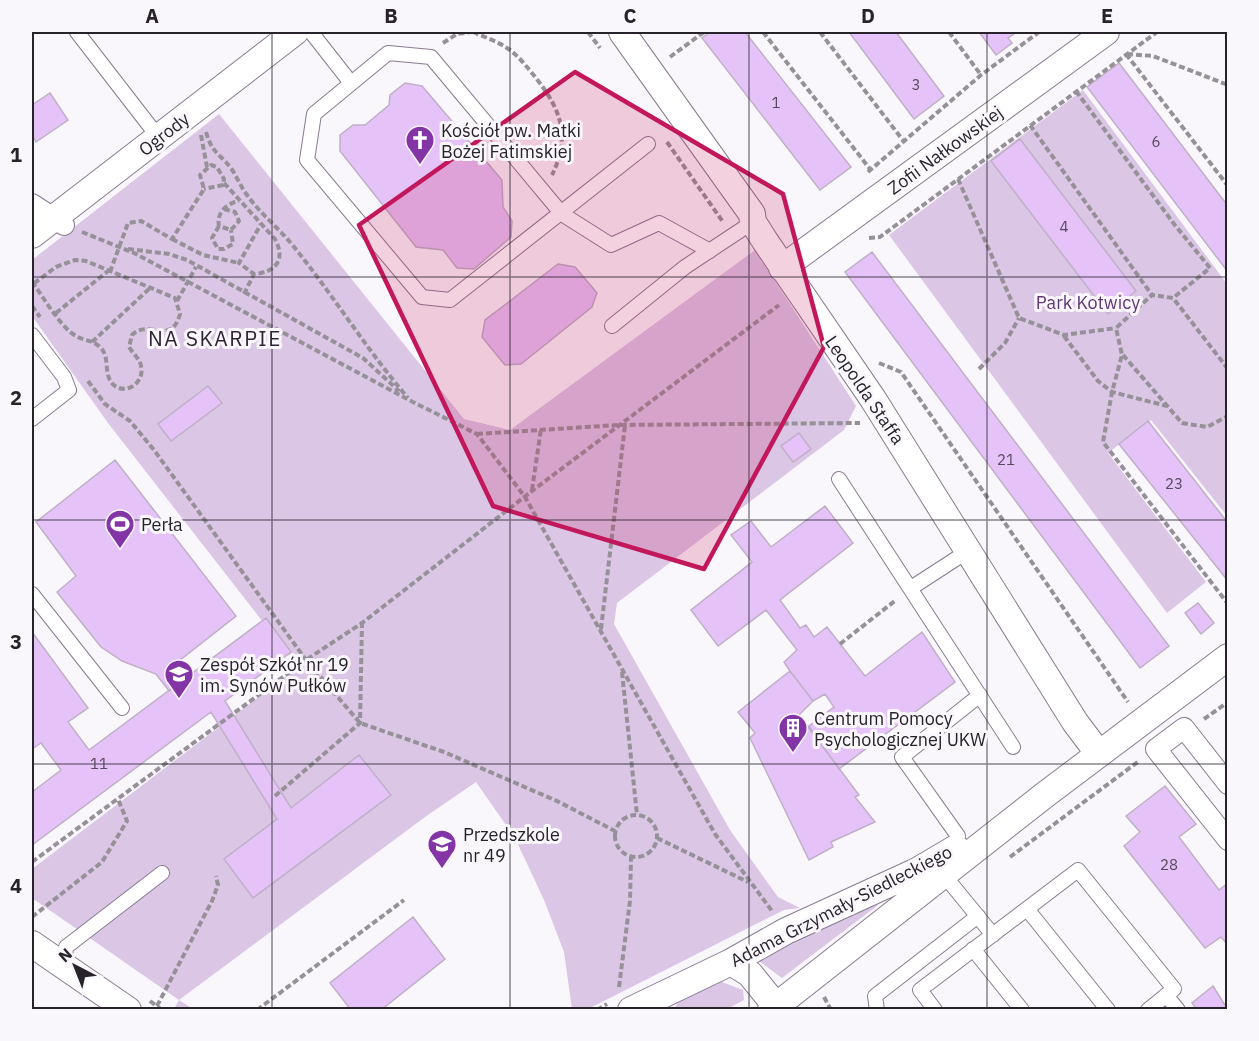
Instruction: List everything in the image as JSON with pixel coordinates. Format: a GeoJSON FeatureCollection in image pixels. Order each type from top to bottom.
{"type":"FeatureCollection","features":[{"type":"Feature","properties":{"kind":"street","name":"Ogrody"},"geometry":{"type":"LineString","coordinates":[[32,235],[59,222],[159,138],[295,32]]}},
{"type":"Feature","properties":{"kind":"street","name":"Leopolda Staffa"},"geometry":{"type":"LineString","coordinates":[[622,32],[752,214],[753,222],[873,399],[1075,722],[1099,754]]}},
{"type":"Feature","properties":{"kind":"street","name":"Zofii Nałkowskiej"},"geometry":{"type":"LineString","coordinates":[[783,268],[1106,32]]}},
{"type":"Feature","properties":{"kind":"street"},"geometry":{"type":"LineString","coordinates":[[32,204],[59,222]]}},
{"type":"Feature","properties":{"kind":"street","name":"Adama Grzymały-Siedleckiego"},"geometry":{"type":"LineString","coordinates":[[775,1008],[1046,794],[1227,657]]}},
{"type":"Feature","properties":{"kind":"street"},"geometry":{"type":"LineString","coordinates":[[1227,784],[1184,728],[1156,749],[1227,840]]}},
{"type":"Feature","properties":{"kind":"street","name":"Adama Grzymały-Siedleckiego"},"geometry":{"type":"LineString","coordinates":[[625,999],[662,1001],[786,931],[917,871],[1046,794]]}},
{"type":"Feature","properties":{"kind":"street"},"geometry":{"type":"LineString","coordinates":[[32,944],[128,1010]]}},
{"type":"Feature","properties":{"kind":"street"},"geometry":{"type":"LineString","coordinates":[[731,962],[750,974],[775,1008]]}},
{"type":"Feature","properties":{"kind":"lane"},"geometry":{"type":"LineString","coordinates":[[78,32],[159,138]]}},
{"type":"Feature","properties":{"kind":"lane"},"geometry":{"type":"LineString","coordinates":[[311,32],[351,83]]}},
{"type":"Feature","properties":{"kind":"lane"},"geometry":{"type":"LineString","coordinates":[[648,144],[562,214],[450,300],[422,297],[307,160],[314,114],[351,83],[388,53],[431,57],[562,214],[611,245],[659,223],[710,251]]}},
{"type":"Feature","properties":{"kind":"lane"},"geometry":{"type":"LineString","coordinates":[[612,326],[710,251],[753,222]]}},
{"type":"Feature","properties":{"kind":"lane"},"geometry":{"type":"LineString","coordinates":[[32,335],[64,377],[69,390],[32,419]]}},
{"type":"Feature","properties":{"kind":"lane"},"geometry":{"type":"LineString","coordinates":[[839,479],[1013,747]]}},
{"type":"Feature","properties":{"kind":"lane"},"geometry":{"type":"LineString","coordinates":[[911,588],[968,551]]}},
{"type":"Feature","properties":{"kind":"lane"},"geometry":{"type":"LineString","coordinates":[[32,594],[122,708]]}},
{"type":"Feature","properties":{"kind":"lane"},"geometry":{"type":"LineString","coordinates":[[958,836],[902,757],[980,695]]}},
{"type":"Feature","properties":{"kind":"lane"},"geometry":{"type":"LineString","coordinates":[[935,1010],[920,990],[1077,870],[1174,989],[1148,1010]]}},
{"type":"Feature","properties":{"kind":"lane"},"geometry":{"type":"LineString","coordinates":[[64,966],[66,947],[162,873]]}},
{"type":"Feature","properties":{"kind":"lane"},"geometry":{"type":"LineString","coordinates":[[944,875],[993,935]]}},
{"type":"Feature","properties":{"kind":"lane"},"geometry":{"type":"LineString","coordinates":[[1027,909],[1108,1010]]}},
{"type":"Feature","properties":{"kind":"lane"},"geometry":{"type":"LineString","coordinates":[[877,1010],[875,996],[978,916]]}},
{"type":"Feature","properties":{"kind":"lane"},"geometry":{"type":"LineString","coordinates":[[973,949],[1022,1010]]}},
{"type":"Feature","properties":{"kind":"lane"},"geometry":{"type":"LineString","coordinates":[[1166,995],[1178,1010]]}},
{"type":"Feature","properties":{"kind":"path"},"geometry":{"type":"LineString","coordinates":[[431,57],[444,43],[457,34],[472,32],[507,48],[525,64],[548,92],[560,114],[563,134],[561,153],[553,173],[542,190]]}},
{"type":"Feature","properties":{"kind":"path"},"geometry":{"type":"LineString","coordinates":[[669,58],[704,32]]}},
{"type":"Feature","properties":{"kind":"path"},"geometry":{"type":"LineString","coordinates":[[763,32],[870,169]]}},
{"type":"Feature","properties":{"kind":"path"},"geometry":{"type":"LineString","coordinates":[[820,32],[905,143]]}},
{"type":"Feature","properties":{"kind":"path"},"geometry":{"type":"LineString","coordinates":[[949,32],[981,75]]}},
{"type":"Feature","properties":{"kind":"path"},"geometry":{"type":"LineString","coordinates":[[864,177],[870,169],[905,143],[981,75],[1039,32]]}},
{"type":"Feature","properties":{"kind":"path"},"geometry":{"type":"LineString","coordinates":[[861,238],[880,237],[1157,32]]}},
{"type":"Feature","properties":{"kind":"path"},"geometry":{"type":"LineString","coordinates":[[1126,54],[1153,56],[1227,85]]}},
{"type":"Feature","properties":{"kind":"path"},"geometry":{"type":"LineString","coordinates":[[1126,54],[1227,186]]}},
{"type":"Feature","properties":{"kind":"path"},"geometry":{"type":"LineString","coordinates":[[1076,91],[1174,224],[1210,268],[1173,298]]}},
{"type":"Feature","properties":{"kind":"path"},"geometry":{"type":"LineString","coordinates":[[1030,125],[1152,295]]}},
{"type":"Feature","properties":{"kind":"path"},"geometry":{"type":"LineString","coordinates":[[206,129],[211,149],[224,158],[238,178],[246,195],[290,243],[358,330],[380,365],[411,401]]}},
{"type":"Feature","properties":{"kind":"path"},"geometry":{"type":"LineString","coordinates":[[200,134],[207,167]]}},
{"type":"Feature","properties":{"kind":"path"},"geometry":{"type":"LineString","coordinates":[[56,314],[109,271],[124,229],[134,221],[147,223],[172,239],[203,255],[239,263],[254,274],[273,270],[281,254],[275,239],[223,182],[224,179],[217,167],[211,165],[200,175],[204,189],[172,239]]}},
{"type":"Feature","properties":{"kind":"path"},"geometry":{"type":"LineString","coordinates":[[958,179],[1019,318],[1064,335],[1116,328],[1132,310],[1152,295],[1173,298],[1227,369]]}},
{"type":"Feature","properties":{"kind":"path"},"geometry":{"type":"LineString","coordinates":[[204,189],[218,188],[223,182]]}},
{"type":"Feature","properties":{"kind":"path"},"geometry":{"type":"LineString","coordinates":[[224,249],[214,245],[212,238],[219,226],[218,221],[224,209],[240,200]]}},
{"type":"Feature","properties":{"kind":"path"},"geometry":{"type":"LineString","coordinates":[[219,259],[224,249],[233,244],[231,230],[239,221],[235,212],[224,209]]}},
{"type":"Feature","properties":{"kind":"path"},"geometry":{"type":"LineString","coordinates":[[59,222],[188,282],[477,434],[525,496],[715,834],[777,918]]}},
{"type":"Feature","properties":{"kind":"path"},"geometry":{"type":"LineString","coordinates":[[239,263],[261,224]]}},
{"type":"Feature","properties":{"kind":"path"},"geometry":{"type":"LineString","coordinates":[[219,226],[231,230]]}},
{"type":"Feature","properties":{"kind":"path"},"geometry":{"type":"LineString","coordinates":[[119,248],[180,257],[363,358],[411,401]]}},
{"type":"Feature","properties":{"kind":"path"},"geometry":{"type":"LineString","coordinates":[[177,301],[86,261],[66,261],[32,283],[76,337],[100,347],[106,356],[110,380],[117,387],[127,388],[135,386],[142,371],[141,363],[129,347],[132,335],[144,328],[164,332],[175,326],[180,314],[177,301],[196,267]]}},
{"type":"Feature","properties":{"kind":"path"},"geometry":{"type":"LineString","coordinates":[[244,294],[254,274]]}},
{"type":"Feature","properties":{"kind":"path"},"geometry":{"type":"LineString","coordinates":[[92,342],[150,288]]}},
{"type":"Feature","properties":{"kind":"path"},"geometry":{"type":"LineString","coordinates":[[32,862],[306,660],[362,623],[618,425],[784,301]]}},
{"type":"Feature","properties":{"kind":"path"},"geometry":{"type":"LineString","coordinates":[[979,369],[1005,343],[1019,318]]}},
{"type":"Feature","properties":{"kind":"path"},"geometry":{"type":"LineString","coordinates":[[1116,328],[1122,355],[1112,392],[1103,442],[1227,604]]}},
{"type":"Feature","properties":{"kind":"path"},"geometry":{"type":"LineString","coordinates":[[1064,335],[1098,381],[1112,392],[1167,406]]}},
{"type":"Feature","properties":{"kind":"path"},"geometry":{"type":"LineString","coordinates":[[1122,355],[1182,423],[1207,426],[1227,416]]}},
{"type":"Feature","properties":{"kind":"path"},"geometry":{"type":"LineString","coordinates":[[870,359],[901,372],[1131,706]]}},
{"type":"Feature","properties":{"kind":"path"},"geometry":{"type":"LineString","coordinates":[[105,404],[130,421],[154,450],[306,660],[360,723],[444,752],[557,801],[615,831]]}},
{"type":"Feature","properties":{"kind":"path"},"geometry":{"type":"LineString","coordinates":[[477,434],[618,425],[866,423]]}},
{"type":"Feature","properties":{"kind":"path"},"geometry":{"type":"LineString","coordinates":[[601,630],[626,425]]}},
{"type":"Feature","properties":{"kind":"path"},"geometry":{"type":"LineString","coordinates":[[532,491],[541,429]]}},
{"type":"Feature","properties":{"kind":"path"},"geometry":{"type":"LineString","coordinates":[[840,644],[899,598]]}},
{"type":"Feature","properties":{"kind":"path"},"geometry":{"type":"LineString","coordinates":[[275,796],[360,723],[362,623]]}},
{"type":"Feature","properties":{"kind":"path"},"geometry":{"type":"LineString","coordinates":[[622,668],[637,815]]}},
{"type":"Feature","properties":{"kind":"path"},"geometry":{"type":"LineString","coordinates":[[1187,732],[1227,702]]}},
{"type":"Feature","properties":{"kind":"path"},"geometry":{"type":"LineString","coordinates":[[32,917],[102,862],[127,821],[118,799]]}},
{"type":"Feature","properties":{"kind":"path"},"geometry":{"type":"LineString","coordinates":[[631,857],[617,846],[615,831],[623,820],[637,815],[651,821],[657,838],[749,883]]}},
{"type":"Feature","properties":{"kind":"path"},"geometry":{"type":"LineString","coordinates":[[631,857],[649,853],[657,838]]}},
{"type":"Feature","properties":{"kind":"path"},"geometry":{"type":"LineString","coordinates":[[625,999],[631,857]]}},
{"type":"Feature","properties":{"kind":"path"},"geometry":{"type":"LineString","coordinates":[[157,1006],[212,901],[218,885],[216,876]]}},
{"type":"Feature","properties":{"kind":"path"},"geometry":{"type":"LineString","coordinates":[[257,1010],[404,900]]}},
{"type":"Feature","properties":{"kind":"path"},"geometry":{"type":"LineString","coordinates":[[597,1010],[605,1006]]}},
{"type":"Feature","properties":{"kind":"highlighted area"},"geometry":{"type":"Polygon","coordinates":[[[575,72],[783,194],[824,347],[704,569],[493,506],[359,225],[575,72]]]}},
{"type":"Feature","properties":{"kind":"green space","name":"Park Kotwicy"},"geometry":{"type":"Polygon","coordinates":[[[1083,90],[1227,284],[1227,516],[1151,420],[1108,453],[1206,582],[1167,613],[889,235],[1083,90]]]}},
{"type":"Feature","properties":{"kind":"green space"},"geometry":{"type":"Polygon","coordinates":[[[219,114],[464,419],[510,430],[755,250],[856,406],[844,430],[617,603],[614,624],[730,830],[778,897],[800,908],[784,910],[588,1009],[572,1009],[564,952],[544,900],[515,838],[476,782],[425,817],[179,1000],[32,898],[32,869],[298,667],[108,423],[32,316],[32,260],[219,114]]]}},
{"type":"Feature","properties":{"kind":"green space"},"geometry":{"type":"Polygon","coordinates":[[[874,900],[878,905],[782,978],[759,961],[874,900]]]}},
{"type":"Feature","properties":{"kind":"green space"},"geometry":{"type":"Polygon","coordinates":[[[717,980],[743,990],[744,1000],[727,1009],[674,1010],[679,1000],[717,980]]]}},
{"type":"Feature","properties":{"kind":"green space"},"geometry":{"type":"Polygon","coordinates":[[[179,1000],[193,1009],[174,1009],[179,1000]]]}},
{"type":"Feature","properties":{"kind":"building"},"geometry":{"type":"Polygon","coordinates":[[[710,32],[745,32],[851,167],[820,190],[702,38],[710,32]]]}},
{"type":"Feature","properties":{"kind":"building"},"geometry":{"type":"Polygon","coordinates":[[[849,32],[896,32],[944,96],[914,119],[849,32]]]}},
{"type":"Feature","properties":{"kind":"building"},"geometry":{"type":"Polygon","coordinates":[[[979,32],[1017,32],[1008,38],[1012,43],[996,55],[979,32]]]}},
{"type":"Feature","properties":{"kind":"building"},"geometry":{"type":"Polygon","coordinates":[[[1119,63],[1228,206],[1228,272],[1087,87],[1119,63]]]}},
{"type":"Feature","properties":{"kind":"building","name":"Kościół pw. Matki Bożej Fatimskiej"},"geometry":{"type":"Polygon","coordinates":[[[405,83],[422,86],[502,180],[503,207],[512,221],[511,237],[474,269],[457,268],[443,250],[416,247],[340,151],[340,135],[353,125],[365,125],[389,105],[390,95],[405,83]]]}},
{"type":"Feature","properties":{"kind":"building"},"geometry":{"type":"Polygon","coordinates":[[[50,93],[68,120],[36,142],[32,135],[32,105],[50,93]]]}},
{"type":"Feature","properties":{"kind":"building"},"geometry":{"type":"Polygon","coordinates":[[[1020,139],[1136,291],[1108,314],[991,161],[1020,139]]]}},
{"type":"Feature","properties":{"kind":"building"},"geometry":{"type":"Polygon","coordinates":[[[872,252],[1169,646],[1140,668],[845,272],[872,252]]]}},
{"type":"Feature","properties":{"kind":"building"},"geometry":{"type":"Polygon","coordinates":[[[558,264],[575,267],[597,293],[592,307],[521,364],[505,365],[482,337],[485,320],[558,264]]]}},
{"type":"Feature","properties":{"kind":"building"},"geometry":{"type":"Polygon","coordinates":[[[208,386],[222,403],[171,441],[158,424],[208,386]]]}},
{"type":"Feature","properties":{"kind":"building"},"geometry":{"type":"Polygon","coordinates":[[[1148,421],[1228,523],[1228,581],[1119,444],[1148,421]]]}},
{"type":"Feature","properties":{"kind":"building"},"geometry":{"type":"Polygon","coordinates":[[[799,433],[811,449],[793,462],[781,446],[799,433]]]}},
{"type":"Feature","properties":{"kind":"building","name":"Perła"},"geometry":{"type":"Polygon","coordinates":[[[115,460],[236,616],[165,672],[175,686],[169,691],[156,674],[122,661],[101,647],[57,592],[76,576],[36,522],[115,460]]]}},
{"type":"Feature","properties":{"kind":"building"},"geometry":{"type":"Polygon","coordinates":[[[825,506],[853,543],[780,600],[800,628],[806,625],[814,637],[827,627],[865,676],[922,632],[955,682],[839,769],[809,726],[834,707],[825,694],[813,701],[790,671],[784,662],[797,650],[766,610],[718,646],[691,610],[752,562],[731,535],[751,521],[771,547],[825,506]]]}},
{"type":"Feature","properties":{"kind":"building"},"geometry":{"type":"Polygon","coordinates":[[[1198,603],[1214,623],[1201,634],[1185,613],[1198,603]]]}},
{"type":"Feature","properties":{"kind":"building"},"geometry":{"type":"Polygon","coordinates":[[[266,618],[291,652],[225,701],[291,808],[359,755],[391,795],[253,898],[224,859],[277,819],[211,712],[32,845],[32,792],[61,770],[41,743],[32,749],[32,632],[88,708],[68,722],[89,750],[266,618]]]}},
{"type":"Feature","properties":{"kind":"building","name":"Centrum Pomocy Psychologicznej UKW"},"geometry":{"type":"Polygon","coordinates":[[[790,671],[813,701],[799,715],[859,795],[855,797],[875,822],[831,842],[833,847],[809,860],[750,738],[755,733],[738,712],[790,671]]]}},
{"type":"Feature","properties":{"kind":"building"},"geometry":{"type":"Polygon","coordinates":[[[1165,786],[1196,824],[1179,837],[1219,890],[1228,883],[1228,945],[1221,937],[1205,948],[1124,846],[1140,832],[1126,816],[1165,786]]]}},
{"type":"Feature","properties":{"kind":"building"},"geometry":{"type":"Polygon","coordinates":[[[413,917],[445,959],[381,1010],[351,1010],[330,983],[413,917]]]}},
{"type":"Feature","properties":{"kind":"building"},"geometry":{"type":"Polygon","coordinates":[[[1213,986],[1228,1010],[1197,1010],[1192,1003],[1213,986]]]}},
{"type":"Feature","properties":{"kind":"place","name":"Kościół pw. Matki Bożej Fatimskiej"},"geometry":{"type":"Point","coordinates":[420,166]}},
{"type":"Feature","properties":{"kind":"place","name":"Perła"},"geometry":{"type":"Point","coordinates":[120,550]}},
{"type":"Feature","properties":{"kind":"place","name":"Zespół Szkół nr 19 im. Synów Pułków"},"geometry":{"type":"Point","coordinates":[179,700]}},
{"type":"Feature","properties":{"kind":"place","name":"Centrum Pomocy Psychologicznej UKW"},"geometry":{"type":"Point","coordinates":[793,754]}},
{"type":"Feature","properties":{"kind":"place","name":"Przedszkole nr 49"},"geometry":{"type":"Point","coordinates":[442,870]}},
{"type":"Feature","properties":{"kind":"district","name":"NA SKARPIE"},"geometry":{"type":"Point","coordinates":[215,338]}}]}
